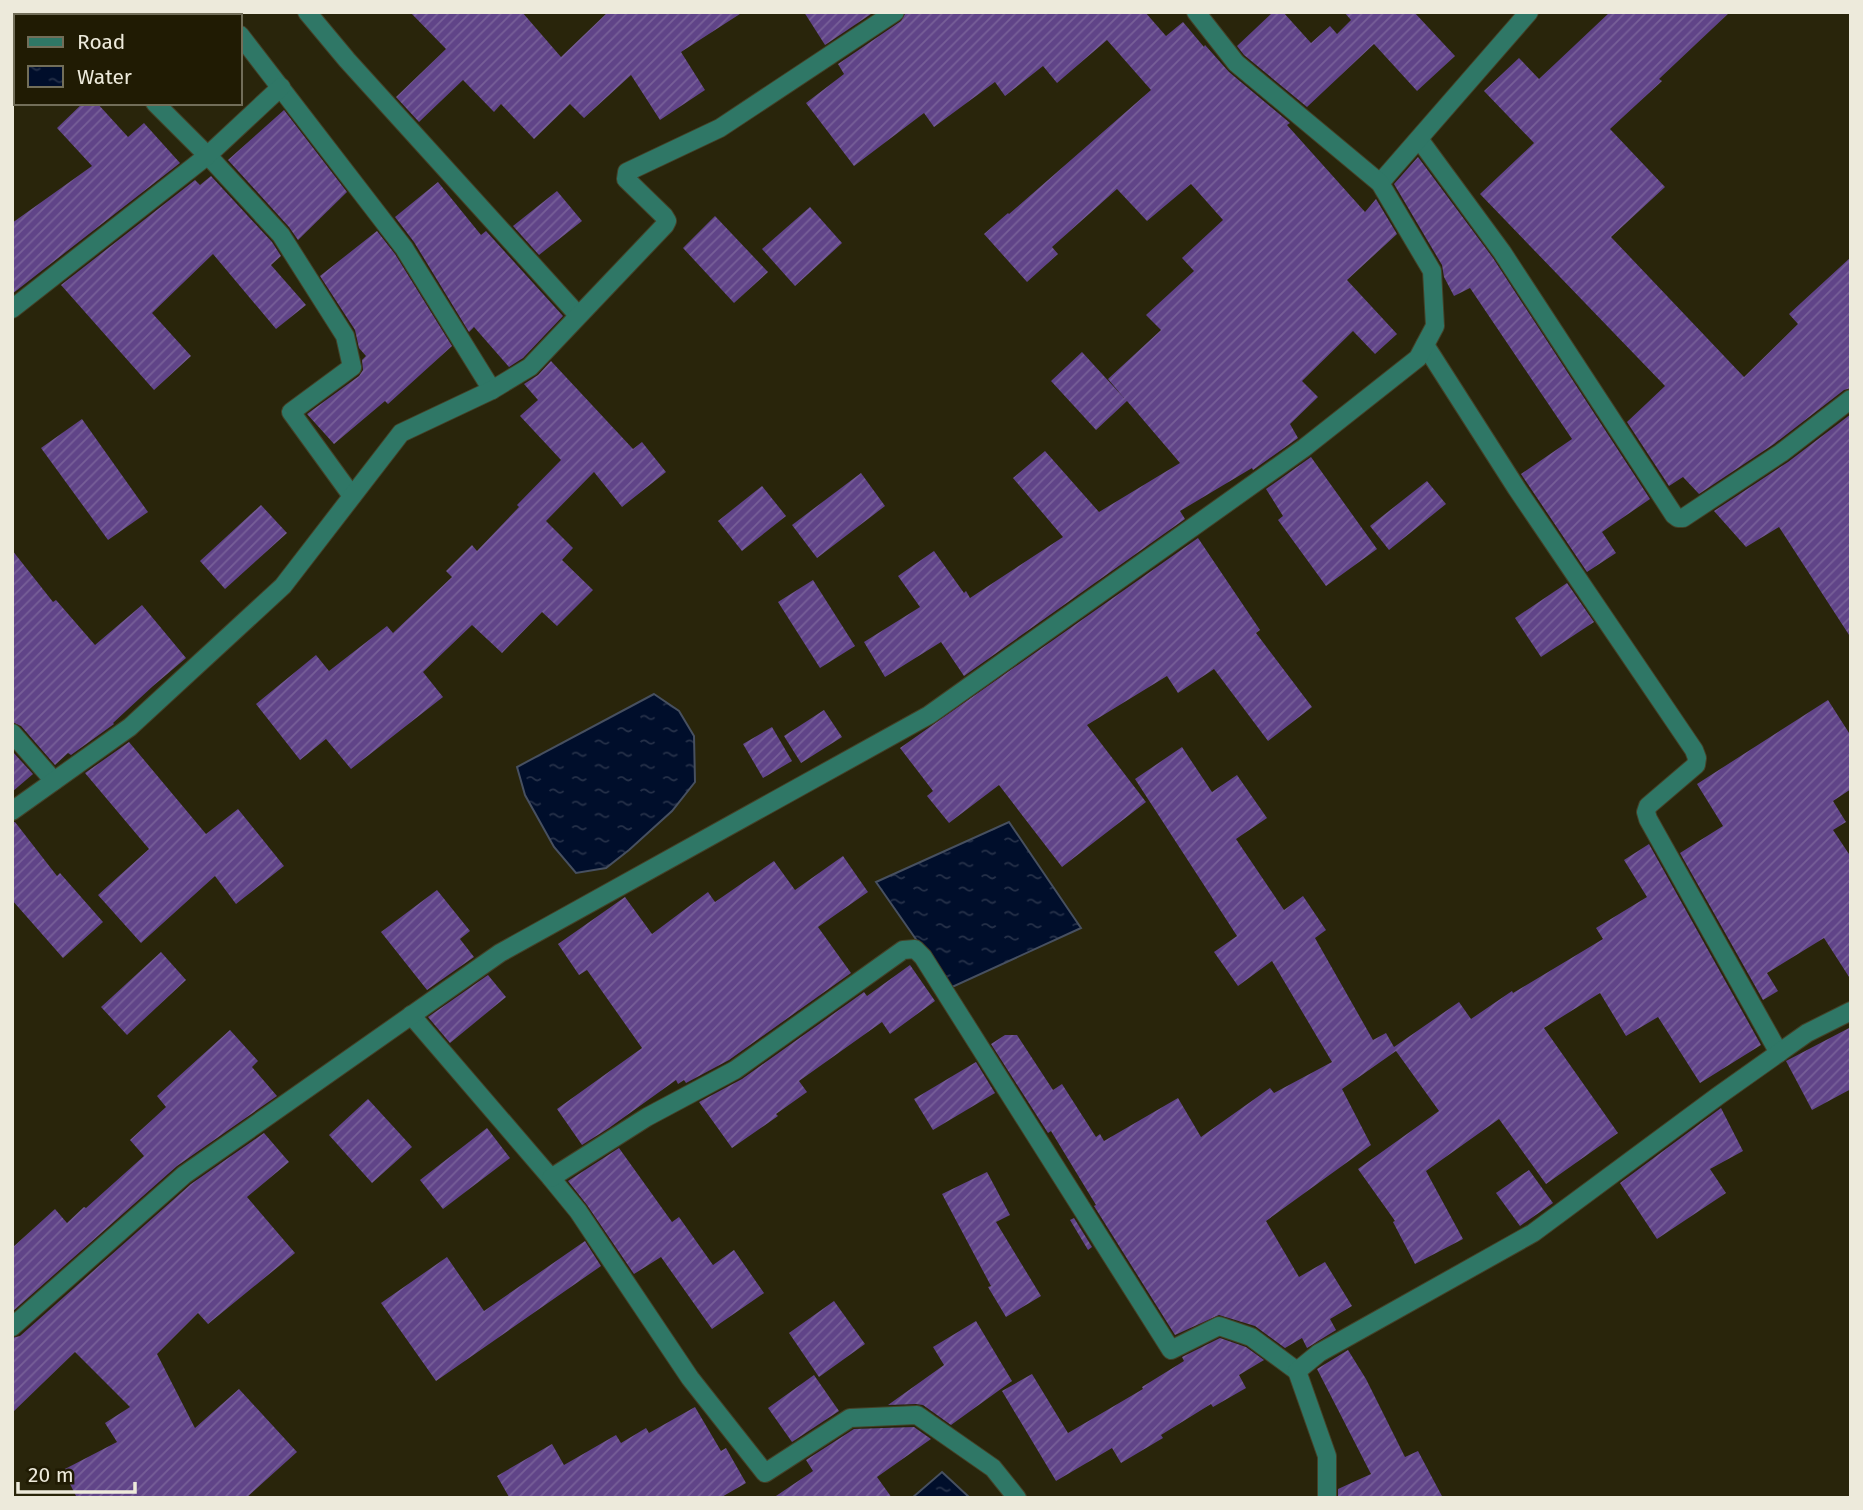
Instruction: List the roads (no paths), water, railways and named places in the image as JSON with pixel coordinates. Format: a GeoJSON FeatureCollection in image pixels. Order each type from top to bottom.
{"type":"FeatureCollection","features":[{"type":"Feature","properties":{"kind":"street"},"geometry":{"type":"LineString","coordinates":[[307,12],[347,60],[578,315]]}},
{"type":"Feature","properties":{"kind":"street"},"geometry":{"type":"LineString","coordinates":[[12,811],[130,727],[283,586],[401,433],[492,390],[530,367],[667,221],[626,179],[627,172],[720,128],[895,12]]}},
{"type":"Feature","properties":{"kind":"street"},"geometry":{"type":"LineString","coordinates":[[12,1327],[184,1175],[500,953],[929,715],[1304,448],[1418,358],[1435,326],[1432,271],[1380,183],[1236,63],[1196,12]]}},
{"type":"Feature","properties":{"kind":"street"},"geometry":{"type":"LineString","coordinates":[[1380,183],[1529,12]]}},
{"type":"Feature","properties":{"kind":"street"},"geometry":{"type":"LineString","coordinates":[[242,38],[404,248],[492,390]]}},
{"type":"Feature","properties":{"kind":"street"},"geometry":{"type":"LineString","coordinates":[[12,309],[207,156],[281,87]]}},
{"type":"Feature","properties":{"kind":"street"},"geometry":{"type":"LineString","coordinates":[[157,105],[281,234],[345,336],[352,367],[291,412],[352,496]]}},
{"type":"Feature","properties":{"kind":"street"},"geometry":{"type":"LineString","coordinates":[[1419,139],[1502,253],[1678,518],[1683,518],[1781,453],[1851,399]]}},
{"type":"Feature","properties":{"kind":"street"},"geometry":{"type":"LineString","coordinates":[[1424,345],[1517,489],[1694,750],[1696,765],[1648,806],[1646,812],[1779,1053]]}},
{"type":"Feature","properties":{"kind":"street"},"geometry":{"type":"LineString","coordinates":[[12,733],[54,781]]}},
{"type":"Feature","properties":{"kind":"street"},"geometry":{"type":"LineString","coordinates":[[551,1178],[647,1117],[735,1070],[903,950],[915,949],[923,957],[1171,1350],[1219,1326],[1251,1337],[1297,1371],[1327,1456],[1327,1498]]}},
{"type":"Feature","properties":{"kind":"street"},"geometry":{"type":"LineString","coordinates":[[1297,1371],[1319,1353],[1533,1233],[1807,1033],[1851,1011]]}},
{"type":"Feature","properties":{"kind":"street"},"geometry":{"type":"LineString","coordinates":[[411,1015],[578,1210],[690,1378],[765,1474],[850,1418],[917,1415],[993,1468],[1017,1498]]}},
{"type":"Feature","properties":{"kind":"water"},"geometry":{"type":"Polygon","coordinates":[[[654,694],[679,711],[694,736],[695,782],[672,811],[606,868],[576,873],[554,847],[525,795],[517,767],[654,694]]]}},
{"type":"Feature","properties":{"kind":"water"},"geometry":{"type":"Polygon","coordinates":[[[1009,822],[1081,928],[950,988],[876,882],[1009,822]]]}},
{"type":"Feature","properties":{"kind":"water"},"geometry":{"type":"Polygon","coordinates":[[[942,1472],[970,1498],[912,1498],[942,1472]]]}}]}
